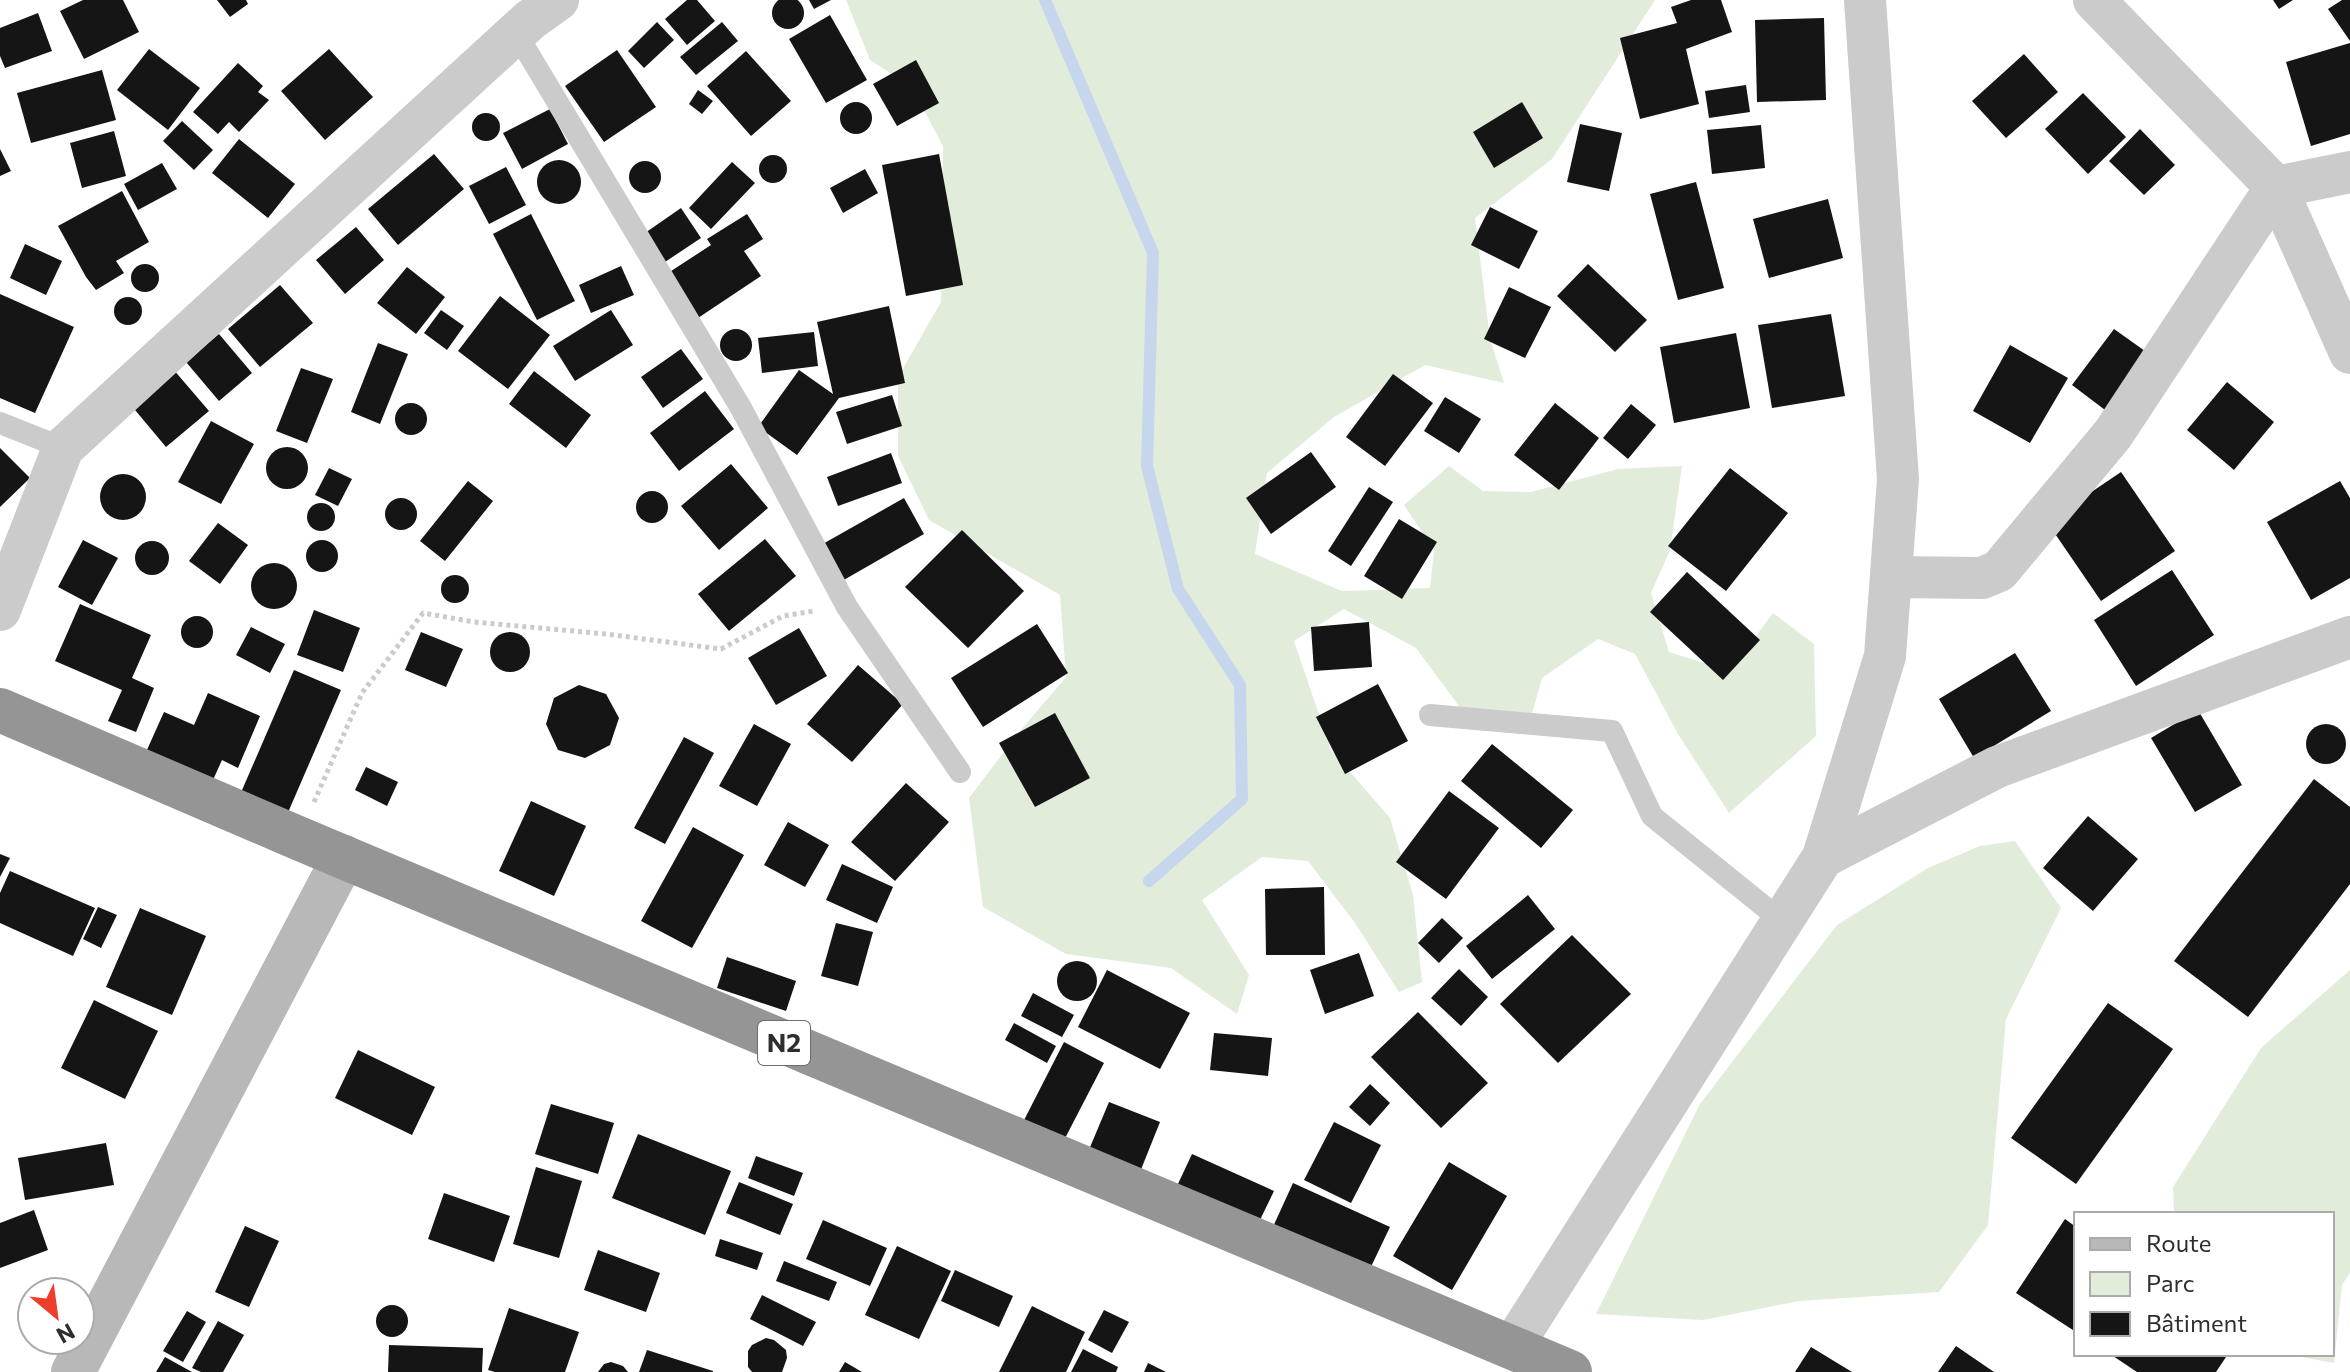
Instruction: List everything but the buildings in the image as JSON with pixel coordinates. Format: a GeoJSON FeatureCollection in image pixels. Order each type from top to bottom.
{"type":"FeatureCollection","features":[{"type":"Feature","properties":{"kind":"highway","name":"N2"},"geometry":{"type":"LineString","coordinates":[[0,710],[1570,1372]]}},
{"type":"Feature","properties":{"kind":"main road"},"geometry":{"type":"LineString","coordinates":[[82,1369],[344,857]]}},
{"type":"Feature","properties":{"kind":"street"},"geometry":{"type":"LineString","coordinates":[[0,610],[63,448],[516,33],[558,0]]}},
{"type":"Feature","properties":{"kind":"street"},"geometry":{"type":"LineString","coordinates":[[1512,1347],[1823,857],[1885,656],[1898,479],[1865,0]]}},
{"type":"Feature","properties":{"kind":"street"},"geometry":{"type":"LineString","coordinates":[[2094,0],[2276,187],[2350,353]]}},
{"type":"Feature","properties":{"kind":"street"},"geometry":{"type":"LineString","coordinates":[[1891,577],[1982,578],[1999,571],[2113,434],[2276,187],[2350,172]]}},
{"type":"Feature","properties":{"kind":"street"},"geometry":{"type":"LineString","coordinates":[[1823,857],[1997,767],[2350,637]]}},
{"type":"Feature","properties":{"kind":"lane"},"geometry":{"type":"LineString","coordinates":[[516,33],[741,408],[847,607],[960,772]]}},
{"type":"Feature","properties":{"kind":"lane"},"geometry":{"type":"LineString","coordinates":[[0,423],[63,448]]}},
{"type":"Feature","properties":{"kind":"lane"},"geometry":{"type":"LineString","coordinates":[[1430,715],[1612,731],[1652,816],[1782,921]]}},
{"type":"Feature","properties":{"kind":"path"},"geometry":{"type":"LineString","coordinates":[[298,838],[362,693],[423,613],[474,622],[606,634],[721,649],[783,616],[847,607]]}},
{"type":"Feature","properties":{"kind":"green space"},"geometry":{"type":"Polygon","coordinates":[[[846,0],[1655,0],[1552,159],[1475,218],[1490,339],[1504,383],[1425,365],[1334,417],[1267,473],[1255,554],[1342,591],[1430,588],[1434,550],[1404,505],[1449,466],[1483,491],[1531,492],[1618,469],[1682,466],[1670,550],[1651,593],[1669,652],[1730,671],[1773,613],[1814,644],[1816,736],[1729,813],[1678,734],[1635,654],[1598,639],[1542,678],[1527,731],[1464,713],[1416,648],[1344,609],[1294,641],[1331,750],[1390,818],[1413,895],[1422,982],[1399,992],[1355,923],[1308,861],[1262,857],[1202,900],[1249,975],[1237,1014],[1171,968],[1066,954],[983,907],[969,798],[1066,677],[1060,595],[929,520],[898,456],[898,377],[941,302],[943,146],[911,86],[870,60],[846,0]]]}},
{"type":"Feature","properties":{"kind":"green space"},"geometry":{"type":"Polygon","coordinates":[[[2015,841],[2061,908],[2006,1019],[1988,1225],[1939,1292],[1799,1301],[1703,1320],[1596,1314],[1700,1104],[1837,925],[1928,868],[1980,846],[2015,841]]]}},
{"type":"Feature","properties":{"kind":"green space"},"geometry":{"type":"Polygon","coordinates":[[[2350,970],[2350,1273],[2342,1285],[2334,1363],[2296,1356],[2334,1356],[2334,1212],[2174,1212],[2173,1187],[2261,1048],[2350,970]]]}},
{"type":"Feature","properties":{"kind":"waterway"},"geometry":{"type":"LineString","coordinates":[[1045,0],[1153,253],[1147,466],[1178,589],[1240,685],[1242,799],[1149,881]]}}]}
